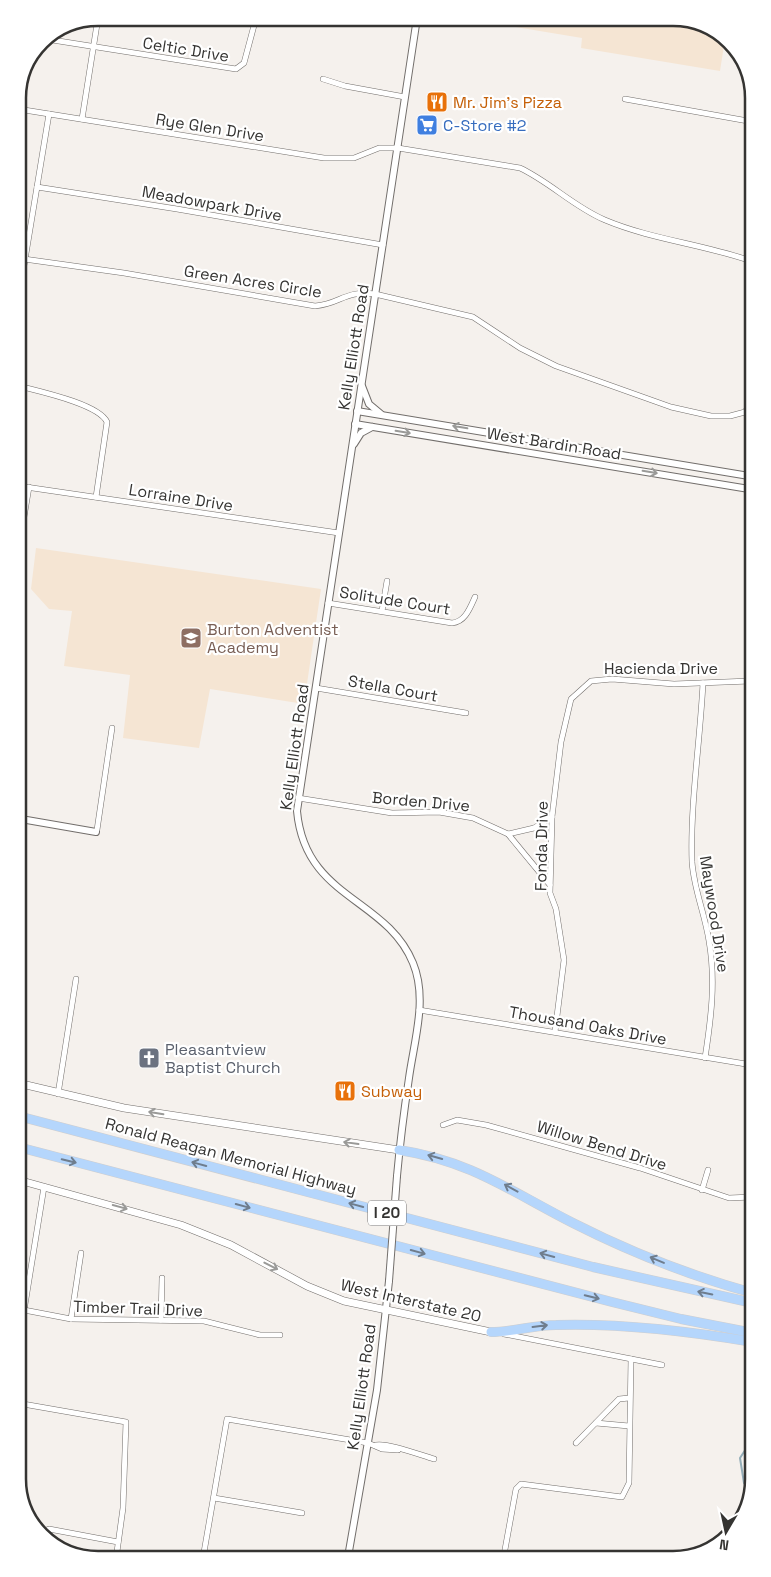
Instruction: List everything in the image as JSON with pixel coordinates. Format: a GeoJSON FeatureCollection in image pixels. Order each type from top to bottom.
{"type":"FeatureCollection","features":[{"type":"Feature","properties":{"kind":"highway","name":"Ronald Reagan Memorial Highway"},"geometry":{"type":"LineString","coordinates":[[26,1118],[594,1267],[745,1301]]}},
{"type":"Feature","properties":{"kind":"highway","name":"I 20"},"geometry":{"type":"LineString","coordinates":[[26,1149],[612,1302],[745,1330]]}},
{"type":"Feature","properties":{"kind":"highway"},"geometry":{"type":"LineString","coordinates":[[399,1150],[421,1153],[466,1167],[508,1186],[573,1223],[650,1257],[719,1284],[745,1291]]}},
{"type":"Feature","properties":{"kind":"highway"},"geometry":{"type":"LineString","coordinates":[[491,1332],[506,1332],[556,1325],[672,1330],[745,1341]]}},
{"type":"Feature","properties":{"kind":"main road"},"geometry":{"type":"LineString","coordinates":[[26,1085],[124,1108],[399,1150]]}},
{"type":"Feature","properties":{"kind":"main road","name":"West Interstate 20"},"geometry":{"type":"LineString","coordinates":[[26,1182],[181,1225],[230,1246],[323,1294],[386,1310],[491,1332]]}},
{"type":"Feature","properties":{"kind":"street"},"geometry":{"type":"LineString","coordinates":[[82,119],[97,26]]}},
{"type":"Feature","properties":{"kind":"street","name":"Celtic Drive"},"geometry":{"type":"LineString","coordinates":[[56,41],[236,69],[244,63],[254,26]]}},
{"type":"Feature","properties":{"kind":"street","name":"Kelly Elliott Road"},"geometry":{"type":"LineString","coordinates":[[349,1551],[377,1390],[386,1310],[399,1150],[419,1010],[418,981],[407,951],[382,923],[327,879],[310,858],[299,829],[298,798],[416,26]]}},
{"type":"Feature","properties":{"kind":"street"},"geometry":{"type":"LineString","coordinates":[[323,79],[345,86],[405,97]]}},
{"type":"Feature","properties":{"kind":"street"},"geometry":{"type":"LineString","coordinates":[[625,99],[745,120]]}},
{"type":"Feature","properties":{"kind":"street","name":"Rye Glen Drive"},"geometry":{"type":"LineString","coordinates":[[26,110],[324,158],[354,158],[379,148],[398,148]]}},
{"type":"Feature","properties":{"kind":"street"},"geometry":{"type":"LineString","coordinates":[[26,248],[49,114]]}},
{"type":"Feature","properties":{"kind":"street"},"geometry":{"type":"LineString","coordinates":[[398,148],[520,168],[537,176],[603,219],[628,229],[745,259]]}},
{"type":"Feature","properties":{"kind":"street","name":"Meadowpark Drive"},"geometry":{"type":"LineString","coordinates":[[37,187],[383,245]]}},
{"type":"Feature","properties":{"kind":"street","name":"Green Acres Circle"},"geometry":{"type":"LineString","coordinates":[[26,259],[124,273],[315,306],[328,305],[348,294],[360,292],[375,294],[474,317],[520,348],[556,366],[672,407],[711,416],[730,416],[745,412]]}},
{"type":"Feature","properties":{"kind":"street"},"geometry":{"type":"LineString","coordinates":[[361,384],[369,404],[382,415]]}},
{"type":"Feature","properties":{"kind":"street"},"geometry":{"type":"LineString","coordinates":[[26,388],[77,403],[100,412],[105,417],[107,422],[96,497]]}},
{"type":"Feature","properties":{"kind":"street","name":"West Bardin Road"},"geometry":{"type":"LineString","coordinates":[[357,411],[745,475]]}},
{"type":"Feature","properties":{"kind":"street","name":"West Bardin Road"},"geometry":{"type":"LineString","coordinates":[[355,424],[745,488]]}},
{"type":"Feature","properties":{"kind":"street"},"geometry":{"type":"LineString","coordinates":[[352,447],[361,433],[373,427]]}},
{"type":"Feature","properties":{"kind":"street","name":"Lorraine Drive"},"geometry":{"type":"LineString","coordinates":[[26,487],[339,533]]}},
{"type":"Feature","properties":{"kind":"street"},"geometry":{"type":"LineString","coordinates":[[26,505],[29,487]]}},
{"type":"Feature","properties":{"kind":"street"},"geometry":{"type":"LineString","coordinates":[[382,611],[387,581]]}},
{"type":"Feature","properties":{"kind":"street","name":"Solitude Court"},"geometry":{"type":"LineString","coordinates":[[328,603],[457,622],[466,615],[475,597]]}},
{"type":"Feature","properties":{"kind":"street","name":"Hacienda Drive"},"geometry":{"type":"LineString","coordinates":[[576,693],[591,681],[612,679],[703,683],[745,681]]}},
{"type":"Feature","properties":{"kind":"street","name":"Maywood Drive"},"geometry":{"type":"LineString","coordinates":[[703,683],[692,841],[694,880],[707,930],[712,966],[713,998],[704,1058]]}},
{"type":"Feature","properties":{"kind":"street","name":"Stella Court"},"geometry":{"type":"LineString","coordinates":[[316,688],[466,713]]}},
{"type":"Feature","properties":{"kind":"street","name":"Fonda Drive"},"geometry":{"type":"LineString","coordinates":[[555,1032],[564,960],[551,885],[552,817],[566,718],[571,699],[576,693]]}},
{"type":"Feature","properties":{"kind":"street"},"geometry":{"type":"LineString","coordinates":[[26,820],[96,831],[112,728]]}},
{"type":"Feature","properties":{"kind":"street","name":"Borden Drive"},"geometry":{"type":"LineString","coordinates":[[298,798],[392,813],[456,813],[487,823],[508,834],[551,885]]}},
{"type":"Feature","properties":{"kind":"street"},"geometry":{"type":"LineString","coordinates":[[508,834],[534,828],[552,817]]}},
{"type":"Feature","properties":{"kind":"street"},"geometry":{"type":"LineString","coordinates":[[58,1094],[76,979]]}},
{"type":"Feature","properties":{"kind":"street","name":"Thousand Oaks Drive"},"geometry":{"type":"LineString","coordinates":[[419,1010],[745,1064]]}},
{"type":"Feature","properties":{"kind":"street","name":"Willow Bend Drive"},"geometry":{"type":"LineString","coordinates":[[443,1124],[457,1120],[527,1135],[640,1168],[729,1198],[745,1197]]}},
{"type":"Feature","properties":{"kind":"street"},"geometry":{"type":"LineString","coordinates":[[702,1190],[708,1170]]}},
{"type":"Feature","properties":{"kind":"street"},"geometry":{"type":"LineString","coordinates":[[26,1298],[44,1187]]}},
{"type":"Feature","properties":{"kind":"street"},"geometry":{"type":"LineString","coordinates":[[71,1319],[81,1253]]}},
{"type":"Feature","properties":{"kind":"street"},"geometry":{"type":"LineString","coordinates":[[161,1320],[162,1278]]}},
{"type":"Feature","properties":{"kind":"street","name":"Timber Trail Drive"},"geometry":{"type":"LineString","coordinates":[[26,1310],[71,1319],[204,1321],[260,1335],[280,1335]]}},
{"type":"Feature","properties":{"kind":"street","name":"West Interstate 20"},"geometry":{"type":"LineString","coordinates":[[491,1332],[662,1365]]}},
{"type":"Feature","properties":{"kind":"street"},"geometry":{"type":"LineString","coordinates":[[505,1551],[516,1490],[521,1484],[622,1497],[629,1483],[631,1359]]}},
{"type":"Feature","properties":{"kind":"street"},"geometry":{"type":"LineString","coordinates":[[576,1443],[619,1399],[629,1398]]}},
{"type":"Feature","properties":{"kind":"street"},"geometry":{"type":"LineString","coordinates":[[26,1405],[126,1422],[123,1508],[117,1551]]}},
{"type":"Feature","properties":{"kind":"street"},"geometry":{"type":"LineString","coordinates":[[204,1551],[227,1419],[368,1443],[376,1445],[382,1450],[398,1450],[434,1459]]}},
{"type":"Feature","properties":{"kind":"street"},"geometry":{"type":"LineString","coordinates":[[596,1423],[629,1426]]}},
{"type":"Feature","properties":{"kind":"street"},"geometry":{"type":"LineString","coordinates":[[214,1498],[302,1513]]}},
{"type":"Feature","properties":{"kind":"street"},"geometry":{"type":"LineString","coordinates":[[47,1530],[118,1542]]}},
{"type":"Feature","properties":{"kind":"shaded area"},"geometry":{"type":"Polygon","coordinates":[[[509,26],[678,26],[705,34],[724,48],[720,71],[581,48],[582,38],[509,26]]]}},
{"type":"Feature","properties":{"kind":"shaded area","name":"Burton Adventist Academy"},"geometry":{"type":"Polygon","coordinates":[[[36,548],[321,589],[304,704],[210,689],[199,748],[123,738],[130,675],[64,666],[72,611],[49,609],[31,589],[36,548]]]}},
{"type":"Feature","properties":{"kind":"waterway"},"geometry":{"type":"LineString","coordinates":[[744,1483],[740,1458],[745,1450]]}},
{"type":"Feature","properties":{"kind":"place","name":"Mr. Jim's Pizza"},"geometry":{"type":"Point","coordinates":[437,102]}},
{"type":"Feature","properties":{"kind":"place","name":"C-Store #2"},"geometry":{"type":"Point","coordinates":[427,125]}},
{"type":"Feature","properties":{"kind":"place","name":"Burton Adventist Academy"},"geometry":{"type":"Point","coordinates":[191,638]}},
{"type":"Feature","properties":{"kind":"place","name":"Pleasantview Baptist Church"},"geometry":{"type":"Point","coordinates":[149,1058]}},
{"type":"Feature","properties":{"kind":"place","name":"Subway"},"geometry":{"type":"Point","coordinates":[345,1091]}}]}
